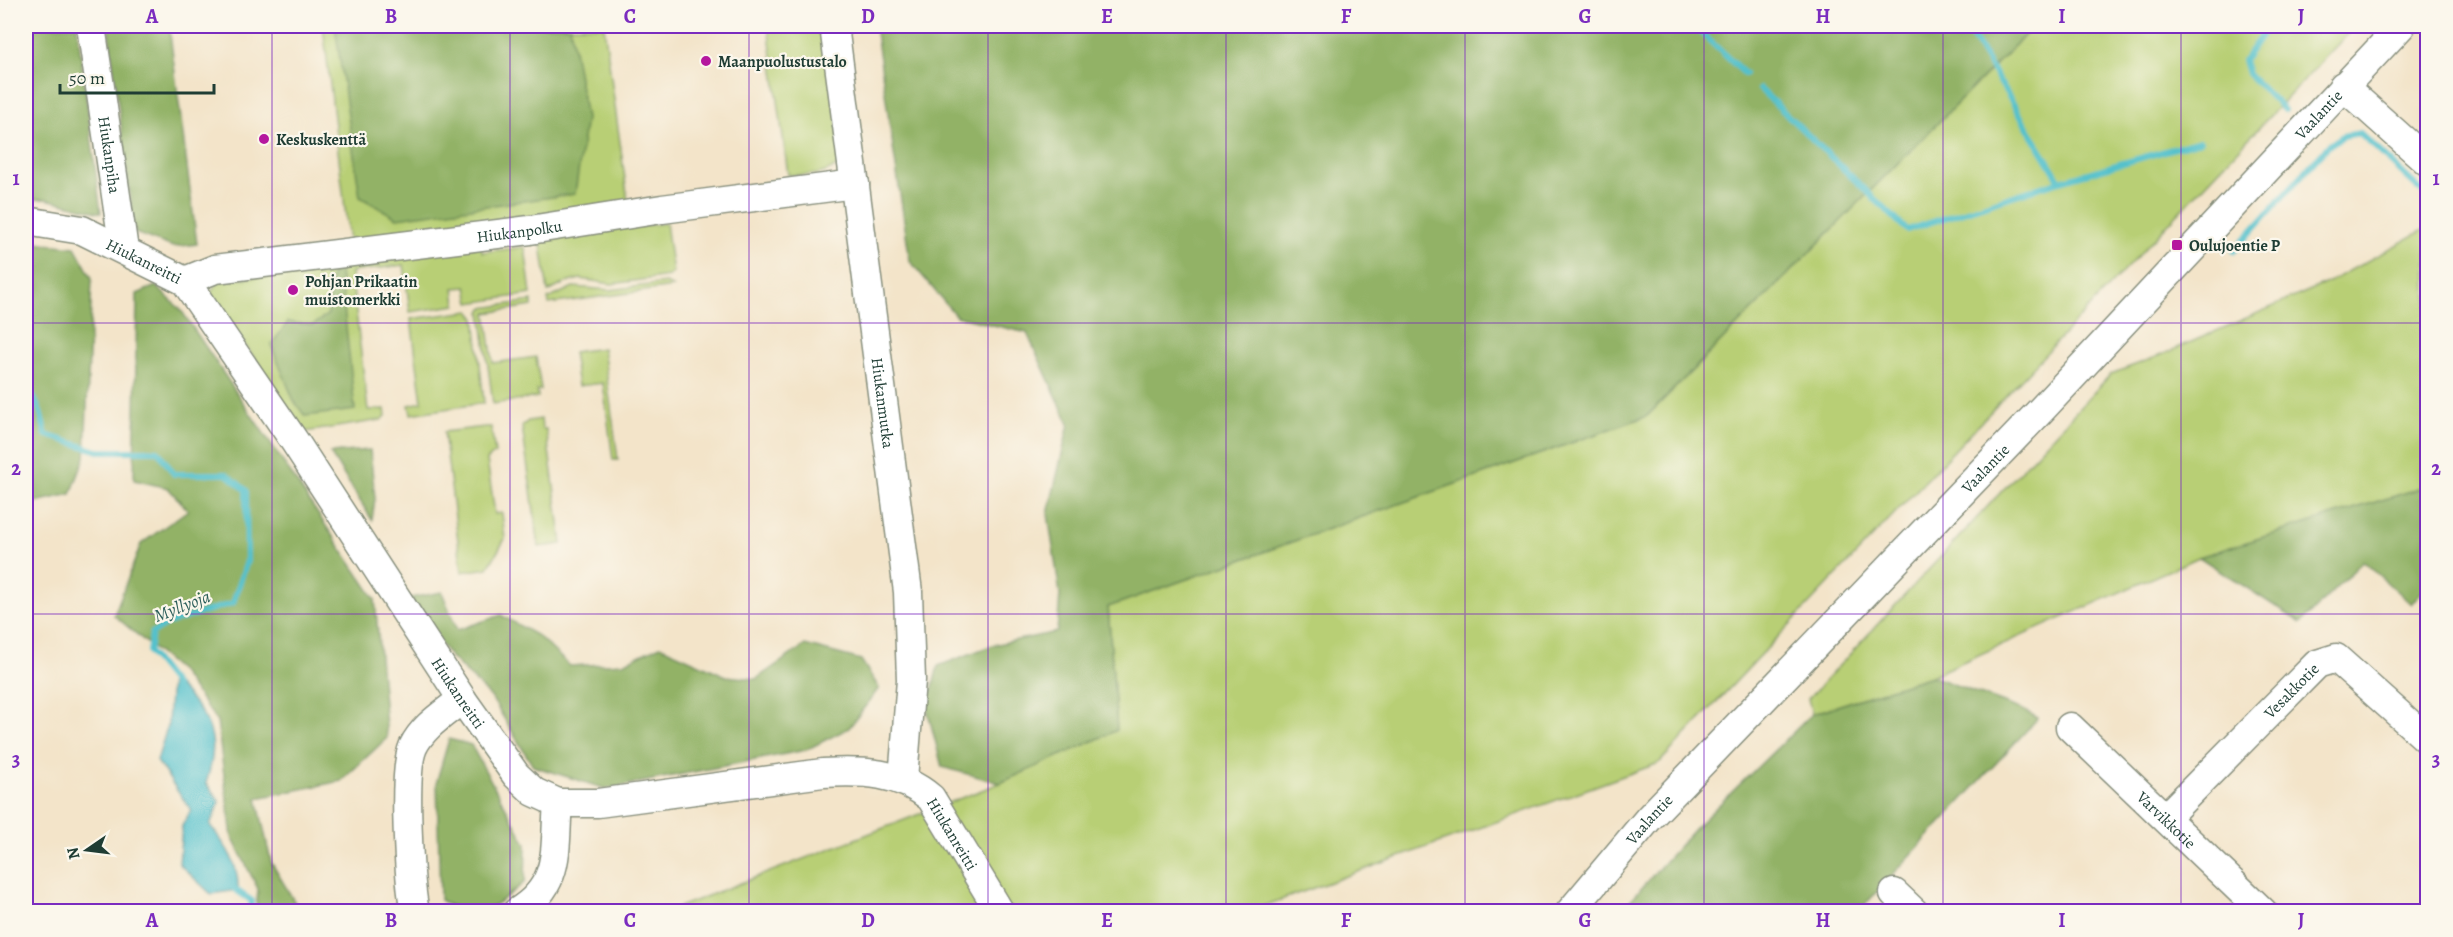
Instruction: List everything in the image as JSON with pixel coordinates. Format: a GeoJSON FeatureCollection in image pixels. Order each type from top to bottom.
{"type":"FeatureCollection","features":[{"type":"Feature","properties":{"kind":"street","name":"Hiukanpiha"},"geometry":{"type":"LineString","coordinates":[[91,26],[124,250]]}},
{"type":"Feature","properties":{"kind":"street","name":"Hiukanmutka"},"geometry":{"type":"LineString","coordinates":[[834,26],[908,592],[910,680],[903,779]]}},
{"type":"Feature","properties":{"kind":"street","name":"Vaalantie"},"geometry":{"type":"LineString","coordinates":[[1570,912],[1649,818],[2043,408],[2401,26]]}},
{"type":"Feature","properties":{"kind":"street"},"geometry":{"type":"LineString","coordinates":[[2343,86],[2427,162]]}},
{"type":"Feature","properties":{"kind":"street","name":"Hiukanpolku"},"geometry":{"type":"LineString","coordinates":[[185,281],[215,269],[530,231],[662,209],[855,184]]}},
{"type":"Feature","properties":{"kind":"street","name":"Hiukanreitti"},"geometry":{"type":"LineString","coordinates":[[26,221],[82,230],[185,281],[295,442],[462,699],[516,776],[534,792],[558,803],[598,803],[823,773],[852,771],[903,779],[918,787],[942,811],[1000,912]]}},
{"type":"Feature","properties":{"kind":"street","name":"Vesakkotie"},"geometry":{"type":"LineString","coordinates":[[2166,818],[2317,664],[2336,658],[2427,740]]}},
{"type":"Feature","properties":{"kind":"street"},"geometry":{"type":"LineString","coordinates":[[415,912],[410,889],[408,796],[408,773],[412,749],[424,729],[462,699]]}},
{"type":"Feature","properties":{"kind":"street","name":"Varvikkotie"},"geometry":{"type":"LineString","coordinates":[[2070,727],[2263,912]]}},
{"type":"Feature","properties":{"kind":"street"},"geometry":{"type":"LineString","coordinates":[[517,912],[534,902],[547,886],[553,864],[558,803]]}},
{"type":"Feature","properties":{"kind":"green space"},"geometry":{"type":"Polygon","coordinates":[[[26,26],[77,26],[101,213],[46,199],[26,200],[26,26]]]}},
{"type":"Feature","properties":{"kind":"green space"},"geometry":{"type":"Polygon","coordinates":[[[108,26],[169,26],[197,244],[173,247],[135,233],[108,26]]]}},
{"type":"Feature","properties":{"kind":"green space"},"geometry":{"type":"Polygon","coordinates":[[[323,26],[604,26],[628,201],[621,205],[349,242],[323,26]]]}},
{"type":"Feature","properties":{"kind":"green space"},"geometry":{"type":"Polygon","coordinates":[[[335,26],[570,26],[586,118],[575,194],[397,218],[360,197],[335,26]]]}},
{"type":"Feature","properties":{"kind":"green space"},"geometry":{"type":"Polygon","coordinates":[[[768,26],[827,26],[841,162],[823,173],[788,175],[768,26]]]}},
{"type":"Feature","properties":{"kind":"green space"},"geometry":{"type":"Polygon","coordinates":[[[875,26],[2034,26],[1647,416],[1108,607],[1117,730],[1000,783],[942,767],[927,709],[938,666],[993,645],[1057,632],[1060,594],[1048,514],[1069,424],[1027,333],[956,316],[910,261],[875,26]]]}},
{"type":"Feature","properties":{"kind":"green space"},"geometry":{"type":"Polygon","coordinates":[[[2034,26],[2355,26],[1659,763],[1250,911],[666,912],[1000,783],[1117,730],[1108,607],[1647,416],[2034,26]]]}},
{"type":"Feature","properties":{"kind":"green space"},"geometry":{"type":"Polygon","coordinates":[[[666,223],[673,273],[669,276],[612,284],[580,279],[565,283],[548,292],[540,238],[666,223]]]}},
{"type":"Feature","properties":{"kind":"green space"},"geometry":{"type":"Polygon","coordinates":[[[2427,228],[2427,486],[2199,557],[1931,676],[1812,714],[1808,699],[2111,374],[2159,356],[2329,282],[2427,228]]]}},
{"type":"Feature","properties":{"kind":"green space"},"geometry":{"type":"Polygon","coordinates":[[[26,242],[75,247],[92,278],[85,457],[71,494],[26,504],[26,242]]]}},
{"type":"Feature","properties":{"kind":"green space"},"geometry":{"type":"Polygon","coordinates":[[[481,246],[482,252],[525,247],[531,294],[470,303],[467,287],[454,288],[456,305],[410,312],[404,265],[351,272],[368,410],[385,409],[386,416],[381,420],[305,432],[210,294],[217,282],[481,246]]]}},
{"type":"Feature","properties":{"kind":"green space"},"geometry":{"type":"Polygon","coordinates":[[[340,271],[355,410],[305,416],[294,401],[271,345],[288,322],[313,325],[328,314],[331,274],[340,271]]]}},
{"type":"Feature","properties":{"kind":"green space"},"geometry":{"type":"Polygon","coordinates":[[[666,283],[673,287],[549,304],[548,299],[573,287],[610,290],[666,283]]]}},
{"type":"Feature","properties":{"kind":"green space"},"geometry":{"type":"Polygon","coordinates":[[[156,286],[181,310],[375,599],[387,738],[341,781],[257,798],[271,862],[300,911],[256,911],[258,889],[232,837],[217,721],[181,672],[114,615],[141,544],[188,510],[168,488],[134,480],[137,294],[156,286]]]}},
{"type":"Feature","properties":{"kind":"green space"},"geometry":{"type":"Polygon","coordinates":[[[532,301],[532,306],[486,313],[493,363],[536,357],[541,390],[537,390],[538,397],[493,404],[481,312],[483,308],[532,301]]]}},
{"type":"Feature","properties":{"kind":"green space"},"geometry":{"type":"Polygon","coordinates":[[[470,311],[475,317],[484,403],[411,414],[409,405],[422,402],[411,319],[470,311]]]}},
{"type":"Feature","properties":{"kind":"green space"},"geometry":{"type":"Polygon","coordinates":[[[603,348],[618,460],[613,460],[603,383],[578,386],[573,352],[603,348]]]}},
{"type":"Feature","properties":{"kind":"green space"},"geometry":{"type":"Polygon","coordinates":[[[541,419],[542,429],[546,429],[562,544],[539,547],[522,426],[528,421],[541,419]]]}},
{"type":"Feature","properties":{"kind":"green space"},"geometry":{"type":"Polygon","coordinates":[[[491,427],[495,453],[487,460],[495,514],[502,513],[505,539],[488,568],[462,572],[444,432],[491,427]]]}},
{"type":"Feature","properties":{"kind":"green space"},"geometry":{"type":"Polygon","coordinates":[[[370,450],[375,498],[372,520],[330,453],[370,450]]]}},
{"type":"Feature","properties":{"kind":"green space"},"geometry":{"type":"Polygon","coordinates":[[[2427,486],[2427,586],[2411,604],[2363,561],[2301,623],[2199,557],[2427,486]]]}},
{"type":"Feature","properties":{"kind":"green space"},"geometry":{"type":"Polygon","coordinates":[[[442,592],[457,630],[501,615],[538,636],[570,666],[623,663],[660,646],[726,676],[756,679],[805,645],[861,660],[879,688],[849,728],[806,750],[606,789],[533,766],[491,697],[448,654],[410,598],[442,592]]]}},
{"type":"Feature","properties":{"kind":"green space"},"geometry":{"type":"Polygon","coordinates":[[[1931,676],[2023,710],[2038,718],[1859,911],[1620,912],[1694,829],[1812,714],[1931,676]]]}},
{"type":"Feature","properties":{"kind":"green space"},"geometry":{"type":"Polygon","coordinates":[[[449,739],[471,745],[526,844],[525,882],[495,905],[475,911],[465,911],[440,900],[437,780],[449,739]]]}},
{"type":"Feature","properties":{"kind":"water"},"geometry":{"type":"Polygon","coordinates":[[[171,678],[202,713],[212,736],[213,750],[206,783],[220,802],[210,825],[234,863],[238,890],[211,894],[179,864],[182,826],[191,810],[157,761],[168,724],[171,678]]]}},
{"type":"Feature","properties":{"kind":"waterway"},"geometry":{"type":"LineString","coordinates":[[1694,26],[1745,74]]}},
{"type":"Feature","properties":{"kind":"waterway"},"geometry":{"type":"LineString","coordinates":[[1966,26],[2060,181]]}},
{"type":"Feature","properties":{"kind":"waterway"},"geometry":{"type":"LineString","coordinates":[[2268,26],[2244,60],[2248,74],[2284,110]]}},
{"type":"Feature","properties":{"kind":"waterway"},"geometry":{"type":"LineString","coordinates":[[1760,89],[1907,230],[2060,181],[2200,141]]}},
{"type":"Feature","properties":{"kind":"waterway"},"geometry":{"type":"LineString","coordinates":[[2234,251],[2328,146],[2343,136],[2360,133],[2428,197]]}},
{"type":"Feature","properties":{"kind":"waterway","name":"Myllyoja"},"geometry":{"type":"LineString","coordinates":[[26,381],[40,411],[46,435],[98,451],[158,451],[174,474],[226,474],[246,490],[247,561],[233,603],[169,623],[152,633],[149,652],[175,685]]}},
{"type":"Feature","properties":{"kind":"waterway","name":"Myllyoja"},"geometry":{"type":"LineString","coordinates":[[233,888],[252,901],[250,912]]}},
{"type":"Feature","properties":{"kind":"place","name":"Maanpuolustustalo"},"geometry":{"type":"Point","coordinates":[706,61]}},
{"type":"Feature","properties":{"kind":"place","name":"Keskuskenttä"},"geometry":{"type":"Point","coordinates":[264,139]}},
{"type":"Feature","properties":{"kind":"place","name":"Oulujoentie P"},"geometry":{"type":"Point","coordinates":[2177,245]}},
{"type":"Feature","properties":{"kind":"place","name":"Pohjan Prikaatin muistomerkki"},"geometry":{"type":"Point","coordinates":[293,290]}}]}
